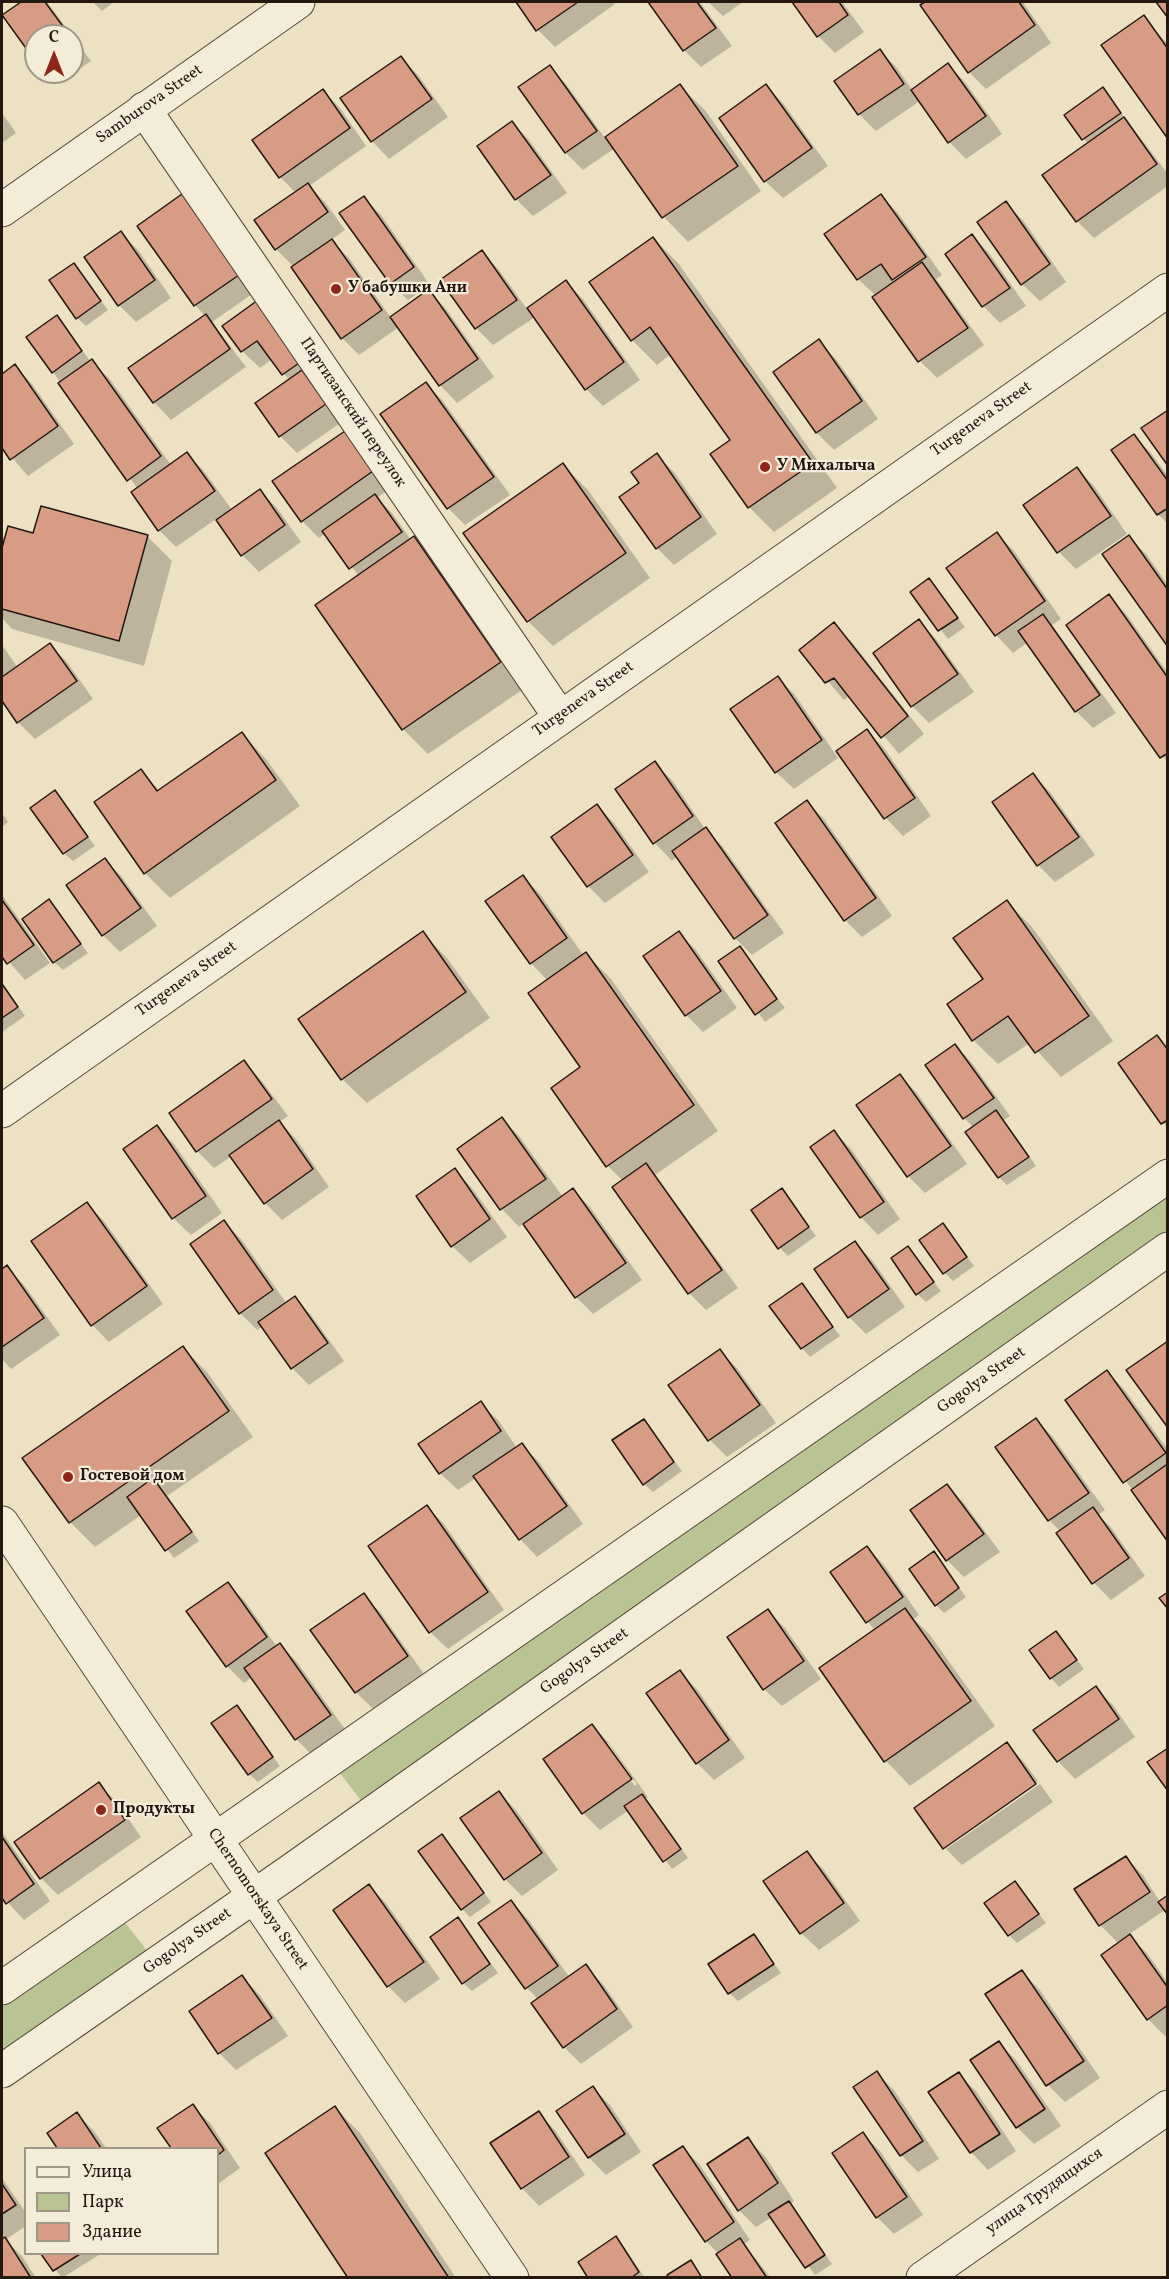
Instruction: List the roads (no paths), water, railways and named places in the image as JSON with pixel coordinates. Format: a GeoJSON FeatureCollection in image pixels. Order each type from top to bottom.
{"type":"FeatureCollection","features":[{"type":"Feature","properties":{"kind":"street","name":"Samburova Street"},"geometry":{"type":"LineString","coordinates":[[2,210],[298,2]]}},
{"type":"Feature","properties":{"kind":"street","name":"Партизанский переулок"},"geometry":{"type":"LineString","coordinates":[[144,109],[561,717]]}},
{"type":"Feature","properties":{"kind":"street","name":"Turgeneva Street"},"geometry":{"type":"LineString","coordinates":[[2,1111],[1167,290]]}},
{"type":"Feature","properties":{"kind":"street"},"geometry":{"type":"LineString","coordinates":[[2,1988],[1167,1176]]}},
{"type":"Feature","properties":{"kind":"street","name":"Gogolya Street"},"geometry":{"type":"LineString","coordinates":[[2,2071],[254,1896],[1167,1249]]}},
{"type":"Feature","properties":{"kind":"street","name":"Chernomorskaya Street"},"geometry":{"type":"LineString","coordinates":[[2,1524],[512,2277]]}},
{"type":"Feature","properties":{"kind":"street","name":"улица Трудящихся"},"geometry":{"type":"LineString","coordinates":[[923,2277],[1167,2107]]}},
{"type":"Feature","properties":{"kind":"place","name":"У бабушки Ани"},"geometry":{"type":"Point","coordinates":[336,289]}},
{"type":"Feature","properties":{"kind":"place","name":"У Михалыча"},"geometry":{"type":"Point","coordinates":[765,467]}},
{"type":"Feature","properties":{"kind":"place","name":"Гостевой дом"},"geometry":{"type":"Point","coordinates":[68,1477]}},
{"type":"Feature","properties":{"kind":"place","name":"Продукты"},"geometry":{"type":"Point","coordinates":[101,1810]}}]}
